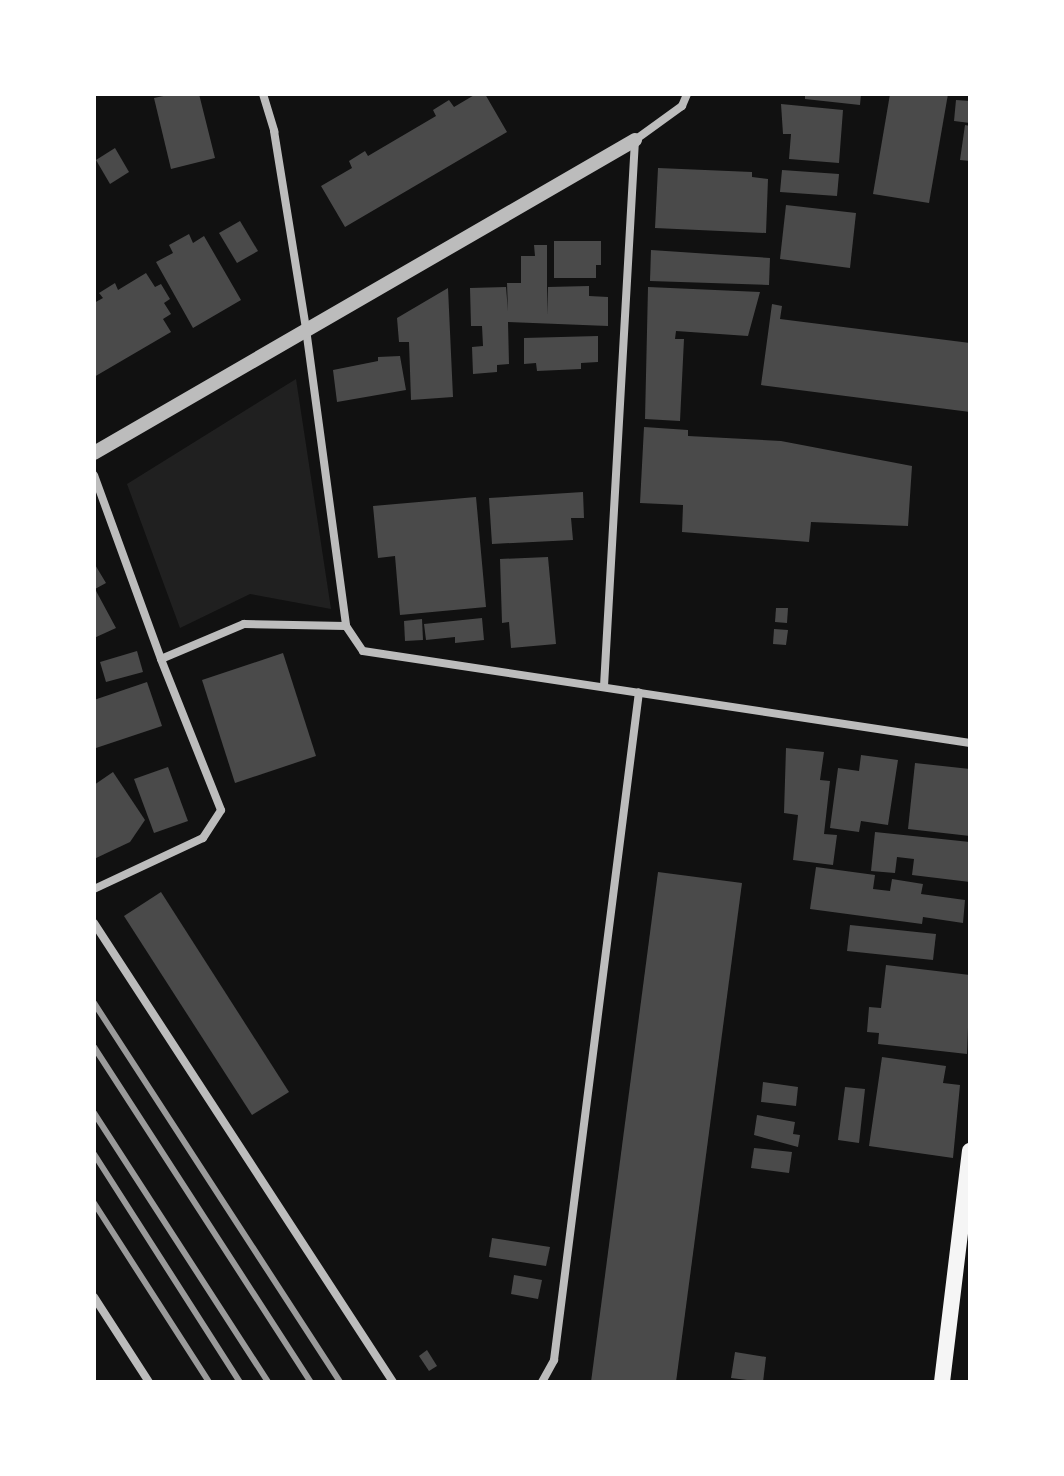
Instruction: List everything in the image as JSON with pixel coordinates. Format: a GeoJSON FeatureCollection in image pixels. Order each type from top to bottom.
{"type":"FeatureCollection","features":[{"type":"Feature","properties":{"kind":"main road"},"geometry":{"type":"LineString","coordinates":[[942,1382],[964,1256],[970,1151]]}},
{"type":"Feature","properties":{"kind":"street"},"geometry":{"type":"LineString","coordinates":[[263,94],[274,131],[306,329],[346,626],[363,651],[970,743]]}},
{"type":"Feature","properties":{"kind":"street"},"geometry":{"type":"LineString","coordinates":[[94,453],[635,140],[682,106],[687,94]]}},
{"type":"Feature","properties":{"kind":"street"},"geometry":{"type":"LineString","coordinates":[[604,686],[635,140]]}},
{"type":"Feature","properties":{"kind":"street"},"geometry":{"type":"LineString","coordinates":[[94,475],[161,659],[221,810],[203,838],[94,889]]}},
{"type":"Feature","properties":{"kind":"street"},"geometry":{"type":"LineString","coordinates":[[161,659],[244,624],[346,626]]}},
{"type":"Feature","properties":{"kind":"street"},"geometry":{"type":"LineString","coordinates":[[542,1382],[554,1360],[639,692]]}},
{"type":"Feature","properties":{"kind":"street"},"geometry":{"type":"LineString","coordinates":[[94,923],[393,1382]]}},
{"type":"Feature","properties":{"kind":"street"},"geometry":{"type":"LineString","coordinates":[[94,1297],[149,1382]]}},
{"type":"Feature","properties":{"kind":"shaded area"},"geometry":{"type":"Polygon","coordinates":[[[296,379],[331,609],[250,594],[180,628],[127,484],[296,379]]]}},
{"type":"Feature","properties":{"kind":"building"},"geometry":{"type":"Polygon","coordinates":[[[199,94],[215,158],[171,169],[154,98],[199,94]]]}},
{"type":"Feature","properties":{"kind":"building"},"geometry":{"type":"Polygon","coordinates":[[[476,94],[485,94],[507,132],[345,227],[321,186],[352,168],[349,161],[365,151],[368,156],[436,116],[433,110],[449,100],[454,107],[476,94]]]}},
{"type":"Feature","properties":{"kind":"building"},"geometry":{"type":"Polygon","coordinates":[[[805,94],[861,94],[860,105],[805,99],[805,94]]]}},
{"type":"Feature","properties":{"kind":"building"},"geometry":{"type":"Polygon","coordinates":[[[890,94],[948,94],[929,203],[873,194],[890,94]]]}},
{"type":"Feature","properties":{"kind":"building"},"geometry":{"type":"Polygon","coordinates":[[[956,100],[970,101],[970,123],[954,121],[956,100]]]}},
{"type":"Feature","properties":{"kind":"building"},"geometry":{"type":"Polygon","coordinates":[[[781,104],[843,110],[839,163],[789,159],[791,134],[783,134],[781,104]]]}},
{"type":"Feature","properties":{"kind":"building"},"geometry":{"type":"Polygon","coordinates":[[[965,125],[970,126],[970,161],[960,160],[965,125]]]}},
{"type":"Feature","properties":{"kind":"building"},"geometry":{"type":"Polygon","coordinates":[[[115,148],[129,172],[110,184],[96,160],[115,148]]]}},
{"type":"Feature","properties":{"kind":"building"},"geometry":{"type":"Polygon","coordinates":[[[658,168],[752,172],[752,177],[768,179],[766,233],[655,228],[658,168]]]}},
{"type":"Feature","properties":{"kind":"building"},"geometry":{"type":"Polygon","coordinates":[[[782,170],[839,174],[837,196],[780,192],[782,170]]]}},
{"type":"Feature","properties":{"kind":"building"},"geometry":{"type":"Polygon","coordinates":[[[786,205],[856,213],[850,268],[780,259],[786,205]]]}},
{"type":"Feature","properties":{"kind":"building"},"geometry":{"type":"Polygon","coordinates":[[[240,221],[258,251],[237,263],[219,233],[240,221]]]}},
{"type":"Feature","properties":{"kind":"building"},"geometry":{"type":"Polygon","coordinates":[[[189,234],[193,243],[204,236],[241,300],[193,328],[156,262],[173,253],[169,245],[189,234]]]}},
{"type":"Feature","properties":{"kind":"building"},"geometry":{"type":"Polygon","coordinates":[[[554,241],[601,241],[601,265],[596,265],[596,278],[554,278],[554,241]]]}},
{"type":"Feature","properties":{"kind":"building"},"geometry":{"type":"Polygon","coordinates":[[[534,245],[547,245],[547,315],[548,287],[589,286],[589,296],[608,297],[608,326],[508,322],[509,364],[497,365],[497,372],[473,374],[472,347],[483,346],[482,326],[471,326],[470,288],[506,287],[508,311],[507,283],[521,283],[521,256],[535,256],[534,245]]]}},
{"type":"Feature","properties":{"kind":"building"},"geometry":{"type":"Polygon","coordinates":[[[651,250],[770,258],[769,285],[650,281],[651,250]]]}},
{"type":"Feature","properties":{"kind":"building"},"geometry":{"type":"Polygon","coordinates":[[[146,273],[155,287],[161,284],[170,299],[164,303],[171,314],[163,319],[171,332],[94,377],[94,303],[103,298],[99,293],[115,283],[118,290],[146,273]]]}},
{"type":"Feature","properties":{"kind":"building"},"geometry":{"type":"Polygon","coordinates":[[[648,287],[760,292],[748,336],[676,331],[675,339],[684,339],[680,421],[645,419],[648,287]]]}},
{"type":"Feature","properties":{"kind":"building"},"geometry":{"type":"Polygon","coordinates":[[[448,288],[453,397],[411,400],[409,342],[399,342],[397,318],[448,288]]]}},
{"type":"Feature","properties":{"kind":"building"},"geometry":{"type":"Polygon","coordinates":[[[772,304],[782,306],[780,319],[970,343],[970,412],[761,385],[772,304]]]}},
{"type":"Feature","properties":{"kind":"building"},"geometry":{"type":"Polygon","coordinates":[[[598,336],[598,362],[581,363],[581,369],[537,371],[536,363],[524,364],[524,338],[598,336]]]}},
{"type":"Feature","properties":{"kind":"building"},"geometry":{"type":"Polygon","coordinates":[[[400,356],[406,390],[337,402],[333,370],[378,361],[378,357],[400,356]]]}},
{"type":"Feature","properties":{"kind":"building"},"geometry":{"type":"Polygon","coordinates":[[[644,427],[688,430],[688,436],[781,441],[912,466],[908,526],[811,522],[809,542],[682,532],[683,505],[640,503],[644,427]]]}},
{"type":"Feature","properties":{"kind":"building"},"geometry":{"type":"Polygon","coordinates":[[[583,492],[584,518],[571,518],[573,540],[492,544],[489,498],[583,492]]]}},
{"type":"Feature","properties":{"kind":"building"},"geometry":{"type":"Polygon","coordinates":[[[476,497],[486,607],[400,615],[395,556],[378,558],[373,506],[476,497]]]}},
{"type":"Feature","properties":{"kind":"building"},"geometry":{"type":"Polygon","coordinates":[[[548,557],[556,644],[511,648],[509,622],[502,623],[500,559],[548,557]]]}},
{"type":"Feature","properties":{"kind":"building"},"geometry":{"type":"Polygon","coordinates":[[[94,563],[106,583],[95,589],[116,628],[94,638],[94,563]]]}},
{"type":"Feature","properties":{"kind":"building"},"geometry":{"type":"Polygon","coordinates":[[[776,608],[788,608],[787,623],[775,622],[776,608]]]}},
{"type":"Feature","properties":{"kind":"building"},"geometry":{"type":"Polygon","coordinates":[[[482,618],[484,640],[455,643],[455,637],[426,640],[424,624],[482,618]]]}},
{"type":"Feature","properties":{"kind":"building"},"geometry":{"type":"Polygon","coordinates":[[[422,619],[423,640],[405,641],[404,621],[422,619]]]}},
{"type":"Feature","properties":{"kind":"building"},"geometry":{"type":"Polygon","coordinates":[[[774,629],[788,630],[786,645],[773,644],[774,629]]]}},
{"type":"Feature","properties":{"kind":"building"},"geometry":{"type":"Polygon","coordinates":[[[137,651],[143,672],[106,682],[100,662],[137,651]]]}},
{"type":"Feature","properties":{"kind":"building"},"geometry":{"type":"Polygon","coordinates":[[[283,653],[316,756],[235,783],[202,680],[283,653]]]}},
{"type":"Feature","properties":{"kind":"building"},"geometry":{"type":"Polygon","coordinates":[[[147,682],[162,726],[96,748],[94,700],[147,682]]]}},
{"type":"Feature","properties":{"kind":"building"},"geometry":{"type":"Polygon","coordinates":[[[786,748],[824,752],[820,780],[830,781],[824,834],[837,835],[833,865],[793,860],[798,815],[784,813],[786,748]]]}},
{"type":"Feature","properties":{"kind":"building"},"geometry":{"type":"Polygon","coordinates":[[[861,755],[898,760],[888,825],[861,821],[859,832],[830,828],[838,768],[859,771],[861,755]]]}},
{"type":"Feature","properties":{"kind":"building"},"geometry":{"type":"Polygon","coordinates":[[[915,763],[970,769],[970,836],[908,829],[915,763]]]}},
{"type":"Feature","properties":{"kind":"building"},"geometry":{"type":"Polygon","coordinates":[[[168,767],[188,821],[154,833],[134,779],[168,767]]]}},
{"type":"Feature","properties":{"kind":"building"},"geometry":{"type":"Polygon","coordinates":[[[113,772],[145,820],[130,842],[94,859],[94,785],[113,772]]]}},
{"type":"Feature","properties":{"kind":"building"},"geometry":{"type":"Polygon","coordinates":[[[875,832],[970,842],[970,882],[912,875],[914,859],[897,857],[895,873],[871,871],[875,832]]]}},
{"type":"Feature","properties":{"kind":"building"},"geometry":{"type":"Polygon","coordinates":[[[816,867],[875,875],[873,889],[890,891],[892,879],[923,884],[921,894],[965,900],[963,923],[923,917],[922,924],[810,909],[816,867]]]}},
{"type":"Feature","properties":{"kind":"building"},"geometry":{"type":"Polygon","coordinates":[[[658,872],[742,883],[676,1382],[591,1382],[658,872]]]}},
{"type":"Feature","properties":{"kind":"building"},"geometry":{"type":"Polygon","coordinates":[[[161,892],[289,1092],[252,1115],[124,916],[161,892]]]}},
{"type":"Feature","properties":{"kind":"building"},"geometry":{"type":"Polygon","coordinates":[[[850,925],[936,934],[933,960],[847,951],[850,925]]]}},
{"type":"Feature","properties":{"kind":"building"},"geometry":{"type":"Polygon","coordinates":[[[886,965],[970,975],[967,1054],[878,1044],[879,1033],[867,1032],[869,1007],[881,1008],[886,965]]]}},
{"type":"Feature","properties":{"kind":"building"},"geometry":{"type":"Polygon","coordinates":[[[882,1057],[946,1066],[943,1083],[960,1085],[953,1158],[869,1146],[882,1057]]]}},
{"type":"Feature","properties":{"kind":"building"},"geometry":{"type":"Polygon","coordinates":[[[763,1082],[798,1087],[796,1106],[761,1102],[763,1082]]]}},
{"type":"Feature","properties":{"kind":"building"},"geometry":{"type":"Polygon","coordinates":[[[845,1087],[865,1089],[859,1143],[838,1140],[845,1087]]]}},
{"type":"Feature","properties":{"kind":"building"},"geometry":{"type":"Polygon","coordinates":[[[757,1115],[795,1122],[793,1134],[800,1135],[798,1147],[754,1135],[757,1115]]]}},
{"type":"Feature","properties":{"kind":"building"},"geometry":{"type":"Polygon","coordinates":[[[754,1148],[792,1152],[789,1173],[751,1168],[754,1148]]]}},
{"type":"Feature","properties":{"kind":"building"},"geometry":{"type":"Polygon","coordinates":[[[492,1238],[550,1247],[546,1266],[489,1257],[492,1238]]]}},
{"type":"Feature","properties":{"kind":"building"},"geometry":{"type":"Polygon","coordinates":[[[514,1275],[542,1280],[538,1299],[511,1294],[514,1275]]]}},
{"type":"Feature","properties":{"kind":"building"},"geometry":{"type":"Polygon","coordinates":[[[427,1350],[437,1366],[429,1371],[419,1356],[427,1350]]]}},
{"type":"Feature","properties":{"kind":"building"},"geometry":{"type":"Polygon","coordinates":[[[735,1352],[766,1357],[763,1382],[731,1378],[735,1352]]]}},
{"type":"Feature","properties":{"kind":"railway"},"geometry":{"type":"LineString","coordinates":[[94,1003],[340,1382]]}},
{"type":"Feature","properties":{"kind":"railway"},"geometry":{"type":"LineString","coordinates":[[94,1047],[311,1382]]}},
{"type":"Feature","properties":{"kind":"railway"},"geometry":{"type":"LineString","coordinates":[[94,1113],[268,1382]]}},
{"type":"Feature","properties":{"kind":"railway"},"geometry":{"type":"LineString","coordinates":[[94,1154],[240,1382]]}},
{"type":"Feature","properties":{"kind":"railway"},"geometry":{"type":"LineString","coordinates":[[94,1203],[209,1382]]}}]}
